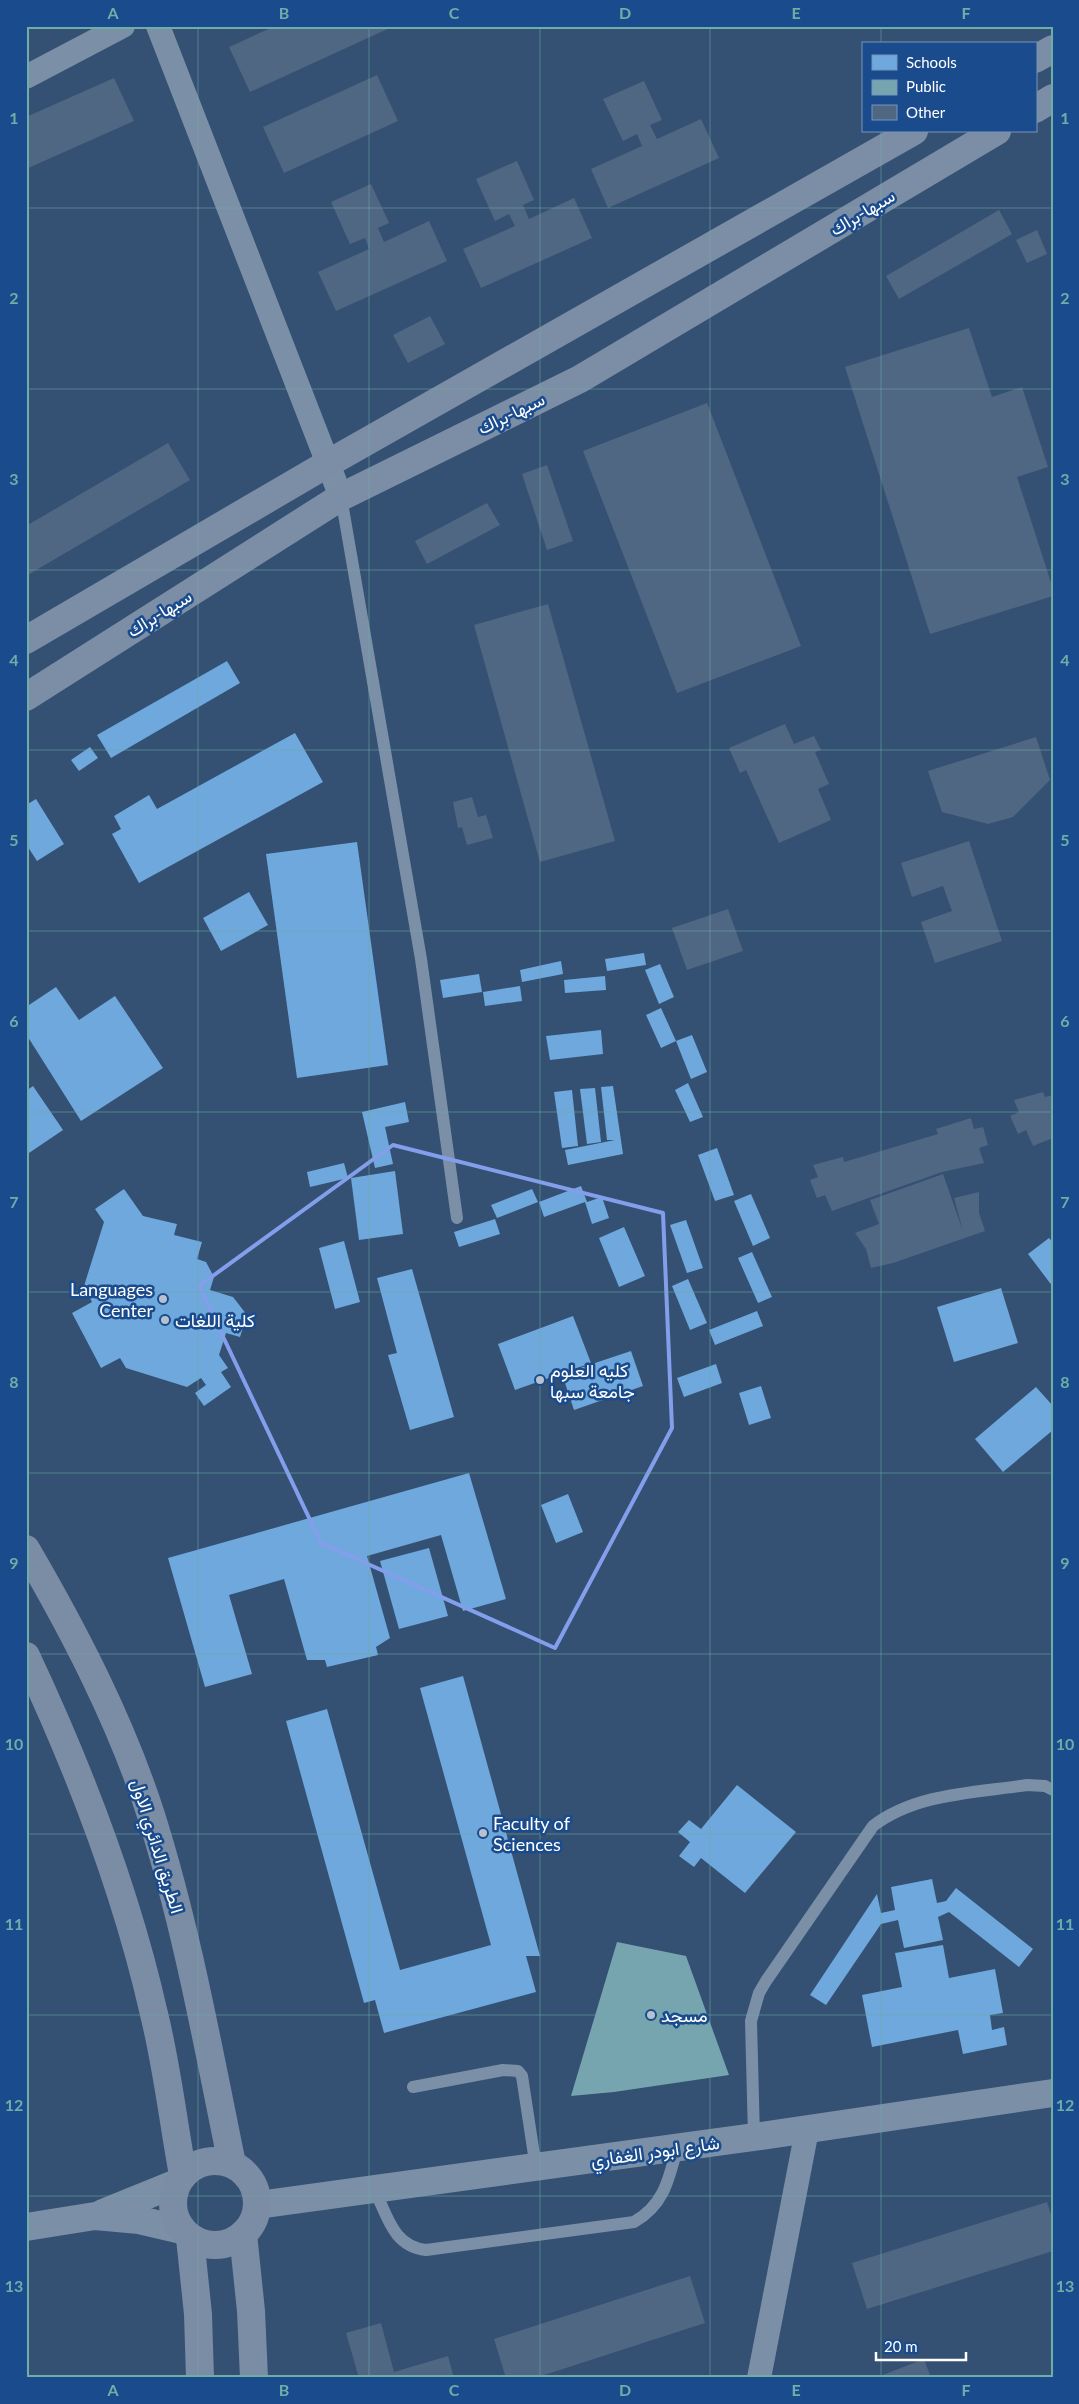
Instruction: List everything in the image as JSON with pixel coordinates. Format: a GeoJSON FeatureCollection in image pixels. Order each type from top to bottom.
{"type":"FeatureCollection","features":[{"type":"Feature","properties":{"kind":"highway"},"geometry":{"type":"LineString","coordinates":[[1036,58],[1053,49]]}},
{"type":"Feature","properties":{"kind":"highway"},"geometry":{"type":"LineString","coordinates":[[1036,108],[1053,98]]}},
{"type":"Feature","properties":{"kind":"highway"},"geometry":{"type":"LineString","coordinates":[[26,640],[327,464],[912,132]]}},
{"type":"Feature","properties":{"kind":"highway","name":"سبها-براك"},"geometry":{"type":"LineString","coordinates":[[26,697],[341,497],[580,379],[995,132]]}},
{"type":"Feature","properties":{"kind":"main road","name":"الطريق الدائري الاول"},"geometry":{"type":"LineString","coordinates":[[26,1549],[103,1696],[150,1814],[192,1966],[232,2164]]}},
{"type":"Feature","properties":{"kind":"main road"},"geometry":{"type":"LineString","coordinates":[[26,1656],[50,1706],[104,1842],[130,1919],[155,2015],[180,2179]]}},
{"type":"Feature","properties":{"kind":"main road"},"geometry":{"type":"LineString","coordinates":[[186,2234],[212,2245],[223,2244],[243,2234],[251,2226],[258,2205],[251,2181],[243,2170],[219,2160],[206,2161],[193,2166],[180,2179],[173,2195],[172,2207],[176,2219],[186,2234],[198,2314],[200,2378]]}},
{"type":"Feature","properties":{"kind":"main road"},"geometry":{"type":"LineString","coordinates":[[243,2234],[251,2311],[254,2378]]}},
{"type":"Feature","properties":{"kind":"street"},"geometry":{"type":"LineString","coordinates":[[26,77],[123,26]]}},
{"type":"Feature","properties":{"kind":"street"},"geometry":{"type":"LineString","coordinates":[[158,26],[341,497]]}},
{"type":"Feature","properties":{"kind":"street","name":"شارع ابودر الغفاري"},"geometry":{"type":"LineString","coordinates":[[258,2205],[807,2130],[1053,2093]]}},
{"type":"Feature","properties":{"kind":"street"},"geometry":{"type":"LineString","coordinates":[[759,2378],[807,2130]]}},
{"type":"Feature","properties":{"kind":"street"},"geometry":{"type":"LineString","coordinates":[[95,2216],[180,2179]]}},
{"type":"Feature","properties":{"kind":"street"},"geometry":{"type":"LineString","coordinates":[[26,2226],[95,2216],[139,2220],[186,2234]]}},
{"type":"Feature","properties":{"kind":"lane"},"geometry":{"type":"LineString","coordinates":[[341,497],[421,959],[457,1218]]}},
{"type":"Feature","properties":{"kind":"lane"},"geometry":{"type":"LineString","coordinates":[[754,2137],[751,2021],[753,2007],[766,1981],[873,1826],[893,1812],[914,1803],[1036,1784],[1053,1790]]}},
{"type":"Feature","properties":{"kind":"lane"},"geometry":{"type":"LineString","coordinates":[[412,2087],[503,2070],[518,2071],[522,2076],[536,2168]]}},
{"type":"Feature","properties":{"kind":"lane"},"geometry":{"type":"LineString","coordinates":[[375,2190],[398,2238],[416,2249],[437,2249],[634,2222],[644,2216],[662,2198],[677,2148]]}},
{"type":"Feature","properties":{"kind":"highlighted area"},"geometry":{"type":"Polygon","coordinates":[[[393,1145],[663,1213],[672,1428],[555,1648],[321,1543],[199,1286],[393,1145]]]}},
{"type":"Feature","properties":{"kind":"building: Schools"},"geometry":{"type":"Polygon","coordinates":[[[227,661],[240,683],[111,758],[97,735],[227,661]]]}},
{"type":"Feature","properties":{"kind":"building: Schools"},"geometry":{"type":"Polygon","coordinates":[[[295,733],[323,782],[139,883],[112,834],[121,829],[114,816],[149,795],[157,809],[295,733]]]}},
{"type":"Feature","properties":{"kind":"building: Schools"},"geometry":{"type":"Polygon","coordinates":[[[90,747],[98,758],[79,771],[71,760],[90,747]]]}},
{"type":"Feature","properties":{"kind":"building: Schools"},"geometry":{"type":"Polygon","coordinates":[[[36,799],[64,844],[37,861],[26,844],[26,805],[36,799]]]}},
{"type":"Feature","properties":{"kind":"building: Schools"},"geometry":{"type":"Polygon","coordinates":[[[357,842],[388,1065],[297,1078],[266,854],[357,842]]]}},
{"type":"Feature","properties":{"kind":"building: Schools"},"geometry":{"type":"Polygon","coordinates":[[[249,892],[268,925],[221,951],[203,918],[249,892]]]}},
{"type":"Feature","properties":{"kind":"building: Schools"},"geometry":{"type":"Polygon","coordinates":[[[644,953],[646,965],[607,971],[605,959],[644,953]]]}},
{"type":"Feature","properties":{"kind":"building: Schools"},"geometry":{"type":"Polygon","coordinates":[[[561,961],[563,974],[522,982],[520,970],[561,961]]]}},
{"type":"Feature","properties":{"kind":"building: Schools"},"geometry":{"type":"Polygon","coordinates":[[[660,964],[674,997],[659,1004],[645,970],[660,964]]]}},
{"type":"Feature","properties":{"kind":"building: Schools"},"geometry":{"type":"Polygon","coordinates":[[[479,974],[482,992],[443,998],[440,980],[479,974]]]}},
{"type":"Feature","properties":{"kind":"building: Schools"},"geometry":{"type":"Polygon","coordinates":[[[605,976],[606,990],[565,993],[564,980],[605,976]]]}},
{"type":"Feature","properties":{"kind":"building: Schools"},"geometry":{"type":"Polygon","coordinates":[[[520,986],[522,1001],[485,1006],[483,992],[520,986]]]}},
{"type":"Feature","properties":{"kind":"building: Schools"},"geometry":{"type":"Polygon","coordinates":[[[56,987],[79,1020],[115,996],[163,1068],[81,1121],[26,1034],[26,1007],[56,987]]]}},
{"type":"Feature","properties":{"kind":"building: Schools"},"geometry":{"type":"Polygon","coordinates":[[[661,1008],[676,1041],[661,1048],[646,1015],[661,1008]]]}},
{"type":"Feature","properties":{"kind":"building: Schools"},"geometry":{"type":"Polygon","coordinates":[[[601,1030],[603,1054],[550,1060],[546,1036],[601,1030]]]}},
{"type":"Feature","properties":{"kind":"building: Schools"},"geometry":{"type":"Polygon","coordinates":[[[692,1035],[707,1072],[691,1079],[676,1041],[692,1035]]]}},
{"type":"Feature","properties":{"kind":"building: Schools"},"geometry":{"type":"Polygon","coordinates":[[[688,1083],[703,1117],[690,1122],[675,1090],[688,1083]]]}},
{"type":"Feature","properties":{"kind":"building: Schools"},"geometry":{"type":"Polygon","coordinates":[[[33,1086],[63,1130],[26,1155],[26,1091],[33,1086]]]}},
{"type":"Feature","properties":{"kind":"building: Schools"},"geometry":{"type":"Polygon","coordinates":[[[613,1086],[623,1154],[568,1165],[565,1150],[615,1140],[607,1140],[601,1087],[613,1086]]]}},
{"type":"Feature","properties":{"kind":"building: Schools"},"geometry":{"type":"Polygon","coordinates":[[[595,1088],[601,1142],[587,1144],[580,1089],[595,1088]]]}},
{"type":"Feature","properties":{"kind":"building: Schools"},"geometry":{"type":"Polygon","coordinates":[[[572,1090],[578,1146],[562,1148],[554,1092],[572,1090]]]}},
{"type":"Feature","properties":{"kind":"building: Schools"},"geometry":{"type":"Polygon","coordinates":[[[405,1102],[409,1122],[385,1127],[393,1164],[375,1168],[362,1112],[405,1102]]]}},
{"type":"Feature","properties":{"kind":"building: Schools"},"geometry":{"type":"Polygon","coordinates":[[[717,1148],[734,1195],[715,1201],[698,1155],[717,1148]]]}},
{"type":"Feature","properties":{"kind":"building: Schools"},"geometry":{"type":"Polygon","coordinates":[[[344,1163],[348,1178],[310,1187],[307,1172],[344,1163]]]}},
{"type":"Feature","properties":{"kind":"building: Schools"},"geometry":{"type":"Polygon","coordinates":[[[395,1171],[403,1234],[359,1240],[351,1178],[395,1171]]]}},
{"type":"Feature","properties":{"kind":"building: Schools"},"geometry":{"type":"Polygon","coordinates":[[[581,1186],[587,1202],[602,1197],[609,1218],[592,1224],[585,1202],[544,1217],[539,1202],[581,1186]]]}},
{"type":"Feature","properties":{"kind":"building: Schools","name":"Languages Center"},"geometry":{"type":"Polygon","coordinates":[[[124,1189],[143,1216],[177,1224],[174,1235],[202,1242],[197,1259],[206,1262],[214,1277],[210,1290],[233,1297],[247,1315],[240,1337],[226,1333],[219,1355],[228,1368],[221,1372],[231,1387],[204,1406],[195,1393],[206,1385],[201,1378],[187,1387],[126,1368],[120,1358],[101,1368],[72,1313],[92,1302],[84,1286],[104,1222],[95,1209],[124,1189]]]}},
{"type":"Feature","properties":{"kind":"building: Schools"},"geometry":{"type":"Polygon","coordinates":[[[532,1189],[538,1202],[497,1218],[491,1205],[532,1189]]]}},
{"type":"Feature","properties":{"kind":"building: Schools"},"geometry":{"type":"Polygon","coordinates":[[[751,1194],[770,1238],[753,1246],[734,1201],[751,1194]]]}},
{"type":"Feature","properties":{"kind":"building: Schools"},"geometry":{"type":"Polygon","coordinates":[[[495,1219],[500,1234],[459,1247],[454,1232],[495,1219]]]}},
{"type":"Feature","properties":{"kind":"building: Schools"},"geometry":{"type":"Polygon","coordinates":[[[686,1220],[703,1268],[687,1273],[670,1225],[686,1220]]]}},
{"type":"Feature","properties":{"kind":"building: Schools"},"geometry":{"type":"Polygon","coordinates":[[[624,1227],[645,1276],[619,1287],[599,1238],[624,1227]]]}},
{"type":"Feature","properties":{"kind":"building: Schools"},"geometry":{"type":"Polygon","coordinates":[[[1049,1238],[1053,1243],[1053,1287],[1028,1254],[1049,1238]]]}},
{"type":"Feature","properties":{"kind":"building: Schools"},"geometry":{"type":"Polygon","coordinates":[[[344,1241],[360,1302],[335,1309],[319,1248],[344,1241]]]}},
{"type":"Feature","properties":{"kind":"building: Schools"},"geometry":{"type":"Polygon","coordinates":[[[752,1252],[772,1297],[758,1303],[738,1258],[752,1252]]]}},
{"type":"Feature","properties":{"kind":"building: Schools"},"geometry":{"type":"Polygon","coordinates":[[[412,1269],[454,1417],[410,1430],[388,1355],[397,1353],[377,1278],[412,1269]]]}},
{"type":"Feature","properties":{"kind":"building: Schools"},"geometry":{"type":"Polygon","coordinates":[[[688,1279],[707,1323],[690,1330],[672,1286],[688,1279]]]}},
{"type":"Feature","properties":{"kind":"building: Schools"},"geometry":{"type":"Polygon","coordinates":[[[1001,1288],[1018,1343],[954,1362],[937,1307],[1001,1288]]]}},
{"type":"Feature","properties":{"kind":"building: Schools"},"geometry":{"type":"Polygon","coordinates":[[[757,1311],[763,1326],[715,1345],[709,1330],[757,1311]]]}},
{"type":"Feature","properties":{"kind":"building: Schools"},"geometry":{"type":"Polygon","coordinates":[[[573,1316],[591,1363],[515,1390],[498,1344],[573,1316]]]}},
{"type":"Feature","properties":{"kind":"building: Schools"},"geometry":{"type":"Polygon","coordinates":[[[631,1351],[643,1386],[574,1410],[562,1374],[631,1351]]]}},
{"type":"Feature","properties":{"kind":"building: Schools"},"geometry":{"type":"Polygon","coordinates":[[[716,1364],[722,1383],[684,1397],[677,1378],[716,1364]]]}},
{"type":"Feature","properties":{"kind":"building: Schools"},"geometry":{"type":"Polygon","coordinates":[[[761,1386],[771,1418],[749,1425],[739,1393],[761,1386]]]}},
{"type":"Feature","properties":{"kind":"building: Schools"},"geometry":{"type":"Polygon","coordinates":[[[1036,1387],[1053,1406],[1053,1430],[1003,1472],[975,1439],[1036,1387]]]}},
{"type":"Feature","properties":{"kind":"building: Schools"},"geometry":{"type":"Polygon","coordinates":[[[469,1473],[506,1599],[463,1611],[441,1535],[367,1556],[390,1638],[376,1647],[378,1655],[327,1667],[325,1660],[307,1660],[284,1579],[229,1595],[252,1674],[205,1687],[168,1558],[469,1473]]]}},
{"type":"Feature","properties":{"kind":"building: Schools"},"geometry":{"type":"Polygon","coordinates":[[[568,1494],[583,1532],[556,1543],[541,1505],[568,1494]]]}},
{"type":"Feature","properties":{"kind":"building: Schools"},"geometry":{"type":"Polygon","coordinates":[[[429,1548],[448,1616],[399,1629],[380,1561],[429,1548]]]}},
{"type":"Feature","properties":{"kind":"building: Schools","name":"Faculty of Sciences"},"geometry":{"type":"Polygon","coordinates":[[[463,1676],[540,1956],[526,1956],[536,1992],[384,2033],[375,2000],[364,2003],[286,1721],[327,1709],[400,1970],[491,1945],[420,1688],[463,1676]]]}},
{"type":"Feature","properties":{"kind":"building: Schools"},"geometry":{"type":"Polygon","coordinates":[[[737,1785],[796,1832],[745,1893],[701,1858],[694,1867],[679,1856],[690,1842],[678,1832],[689,1820],[701,1829],[737,1785]]]}},
{"type":"Feature","properties":{"kind":"building: Schools"},"geometry":{"type":"Polygon","coordinates":[[[932,1879],[937,1903],[946,1901],[956,1888],[1033,1949],[1019,1967],[949,1912],[938,1917],[943,1940],[904,1948],[898,1920],[881,1924],[826,2005],[810,1995],[877,1894],[881,1913],[895,1910],[891,1887],[932,1879]]]}},
{"type":"Feature","properties":{"kind":"building: Schools"},"geometry":{"type":"Polygon","coordinates":[[[943,1945],[949,1978],[995,1969],[1003,2013],[990,2015],[992,2030],[1004,2027],[1007,2045],[963,2054],[958,2030],[872,2047],[862,1995],[902,1987],[895,1953],[943,1945]]]}},
{"type":"Feature","properties":{"kind":"building: Public","name":"مسجد"},"geometry":{"type":"Polygon","coordinates":[[[617,1942],[686,1956],[729,2075],[614,2092],[571,2096],[617,1942]]]}},
{"type":"Feature","properties":{"kind":"building: Other"},"geometry":{"type":"Polygon","coordinates":[[[275,26],[394,26],[250,92],[229,47],[275,26]]]}},
{"type":"Feature","properties":{"kind":"building: Other"},"geometry":{"type":"Polygon","coordinates":[[[377,75],[398,121],[284,173],[263,127],[377,75]]]}},
{"type":"Feature","properties":{"kind":"building: Other"},"geometry":{"type":"Polygon","coordinates":[[[114,78],[134,121],[26,169],[26,117],[114,78]]]}},
{"type":"Feature","properties":{"kind":"building: Other"},"geometry":{"type":"Polygon","coordinates":[[[644,81],[662,120],[650,125],[657,139],[701,119],[719,158],[608,208],[591,169],[642,146],[637,134],[623,141],[603,99],[644,81]]]}},
{"type":"Feature","properties":{"kind":"building: Other"},"geometry":{"type":"Polygon","coordinates":[[[517,161],[534,200],[523,205],[529,219],[574,198],[592,238],[481,288],[463,249],[515,226],[509,214],[495,221],[476,179],[517,161]]]}},
{"type":"Feature","properties":{"kind":"building: Other"},"geometry":{"type":"Polygon","coordinates":[[[371,184],[389,223],[378,228],[384,242],[429,221],[447,261],[336,311],[318,272],[369,249],[365,238],[350,244],[331,202],[371,184]]]}},
{"type":"Feature","properties":{"kind":"building: Other"},"geometry":{"type":"Polygon","coordinates":[[[999,210],[1012,234],[899,299],[886,276],[999,210]]]}},
{"type":"Feature","properties":{"kind":"building: Other"},"geometry":{"type":"Polygon","coordinates":[[[1037,230],[1047,254],[1027,263],[1016,240],[1037,230]]]}},
{"type":"Feature","properties":{"kind":"building: Other"},"geometry":{"type":"Polygon","coordinates":[[[430,316],[445,344],[408,363],[393,335],[430,316]]]}},
{"type":"Feature","properties":{"kind":"building: Other"},"geometry":{"type":"Polygon","coordinates":[[[969,328],[992,397],[1022,387],[1048,467],[1017,477],[1053,589],[1053,596],[930,634],[845,367],[969,328]]]}},
{"type":"Feature","properties":{"kind":"building: Other"},"geometry":{"type":"Polygon","coordinates":[[[707,403],[801,646],[677,693],[583,451],[707,403]]]}},
{"type":"Feature","properties":{"kind":"building: Other"},"geometry":{"type":"Polygon","coordinates":[[[168,443],[190,480],[26,576],[26,526],[168,443]]]}},
{"type":"Feature","properties":{"kind":"building: Other"},"geometry":{"type":"Polygon","coordinates":[[[547,465],[573,541],[547,550],[522,474],[547,465]]]}},
{"type":"Feature","properties":{"kind":"building: Other"},"geometry":{"type":"Polygon","coordinates":[[[487,503],[500,525],[427,564],[415,541],[487,503]]]}},
{"type":"Feature","properties":{"kind":"building: Other"},"geometry":{"type":"Polygon","coordinates":[[[548,604],[615,841],[540,862],[474,625],[548,604]]]}},
{"type":"Feature","properties":{"kind":"building: Other"},"geometry":{"type":"Polygon","coordinates":[[[785,724],[794,744],[814,736],[821,750],[815,752],[829,784],[818,789],[831,820],[779,843],[746,770],[740,773],[729,748],[785,724]]]}},
{"type":"Feature","properties":{"kind":"building: Other"},"geometry":{"type":"Polygon","coordinates":[[[1036,737],[1050,780],[1013,817],[988,824],[942,812],[928,771],[1036,737]]]}},
{"type":"Feature","properties":{"kind":"building: Other"},"geometry":{"type":"Polygon","coordinates":[[[472,797],[478,817],[486,815],[493,838],[467,845],[462,827],[458,828],[453,802],[472,797]]]}},
{"type":"Feature","properties":{"kind":"building: Other"},"geometry":{"type":"Polygon","coordinates":[[[969,841],[1002,941],[935,963],[921,922],[952,911],[943,886],[912,897],[901,863],[969,841]]]}},
{"type":"Feature","properties":{"kind":"building: Other"},"geometry":{"type":"Polygon","coordinates":[[[728,909],[743,951],[687,970],[672,928],[728,909]]]}},
{"type":"Feature","properties":{"kind":"building: Other"},"geometry":{"type":"Polygon","coordinates":[[[1043,1092],[1045,1097],[1053,1095],[1053,1138],[1033,1146],[1026,1130],[1018,1134],[1010,1116],[1019,1112],[1014,1100],[1043,1092]]]}},
{"type":"Feature","properties":{"kind":"building: Other"},"geometry":{"type":"Polygon","coordinates":[[[971,1118],[974,1129],[983,1127],[988,1145],[979,1148],[984,1163],[942,1172],[832,1211],[825,1195],[817,1198],[810,1180],[818,1177],[813,1165],[843,1157],[844,1162],[938,1134],[936,1129],[971,1118]]]}},
{"type":"Feature","properties":{"kind":"building: Other"},"geometry":{"type":"Polygon","coordinates":[[[943,1174],[963,1231],[954,1198],[979,1192],[979,1213],[985,1231],[893,1263],[871,1268],[866,1249],[855,1233],[879,1224],[870,1200],[943,1174]]]}},
{"type":"Feature","properties":{"kind":"building: Other"},"geometry":{"type":"Polygon","coordinates":[[[1047,2202],[1053,2221],[1053,2251],[867,2309],[852,2263],[1047,2202]]]}},
{"type":"Feature","properties":{"kind":"building: Other"},"geometry":{"type":"Polygon","coordinates":[[[690,2276],[705,2323],[535,2378],[506,2378],[494,2339],[690,2276]]]}},
{"type":"Feature","properties":{"kind":"building: Other"},"geometry":{"type":"Polygon","coordinates":[[[381,2323],[394,2372],[448,2356],[454,2378],[359,2378],[346,2333],[381,2323]]]}},
{"type":"Feature","properties":{"kind":"building: Other"},"geometry":{"type":"Polygon","coordinates":[[[924,2359],[931,2378],[875,2378],[924,2359]]]}},
{"type":"Feature","properties":{"kind":"place","name":"Languages Center"},"geometry":{"type":"Point","coordinates":[163,1299]}},
{"type":"Feature","properties":{"kind":"place","name":"كلية اللغات"},"geometry":{"type":"Point","coordinates":[165,1320]}},
{"type":"Feature","properties":{"kind":"place","name":"كليه العلوم جامعة سبها"},"geometry":{"type":"Point","coordinates":[540,1380]}},
{"type":"Feature","properties":{"kind":"place","name":"Faculty of Sciences"},"geometry":{"type":"Point","coordinates":[483,1833]}},
{"type":"Feature","properties":{"kind":"place","name":"مسجد"},"geometry":{"type":"Point","coordinates":[651,2015]}}]}
